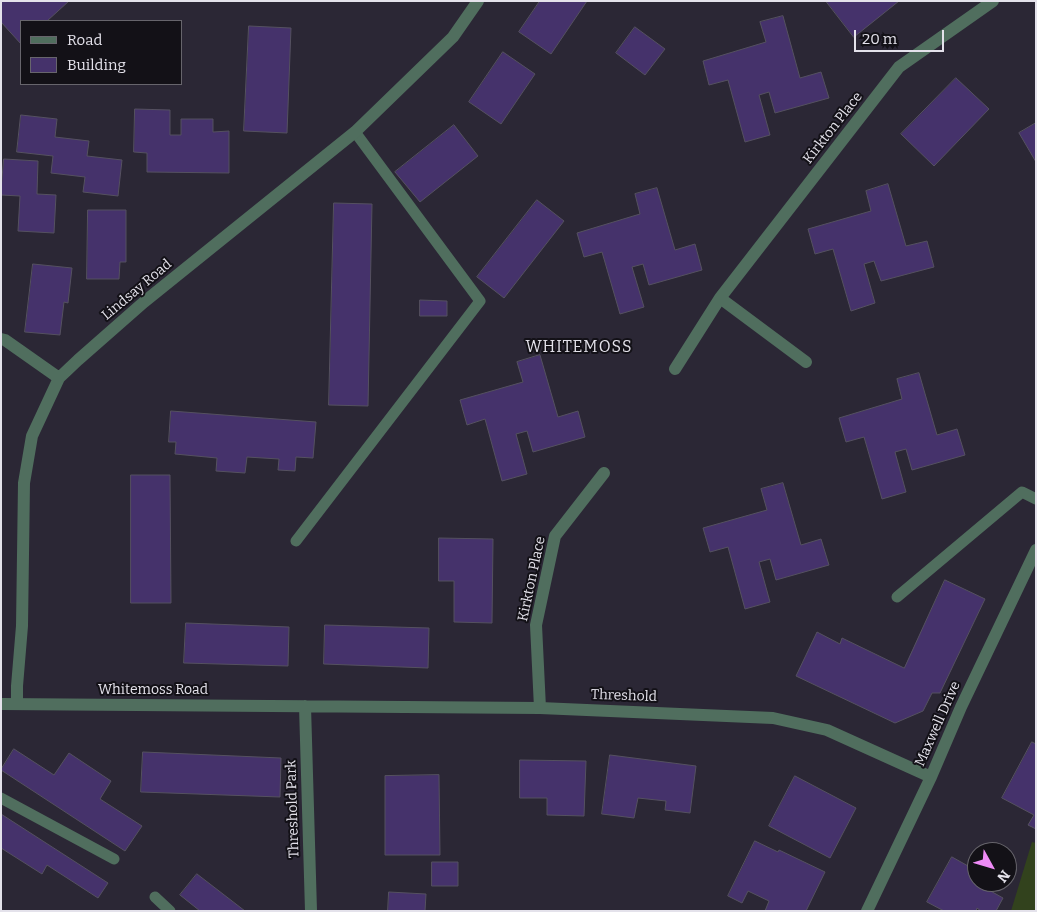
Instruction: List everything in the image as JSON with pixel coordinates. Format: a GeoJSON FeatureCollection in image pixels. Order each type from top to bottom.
{"type":"FeatureCollection","features":[{"type":"Feature","properties":{"kind":"street","name":"Lindsay Road"},"geometry":{"type":"LineString","coordinates":[[17,704],[22,626],[24,483],[32,436],[59,378],[144,302],[355,132],[453,37],[478,1]]}},
{"type":"Feature","properties":{"kind":"street","name":"Kirkton Place"},"geometry":{"type":"LineString","coordinates":[[675,369],[720,298],[899,67],[993,1]]}},
{"type":"Feature","properties":{"kind":"street"},"geometry":{"type":"LineString","coordinates":[[720,298],[806,362]]}},
{"type":"Feature","properties":{"kind":"street"},"geometry":{"type":"LineString","coordinates":[[1,339],[59,378]]}},
{"type":"Feature","properties":{"kind":"street","name":"Kirkton Place"},"geometry":{"type":"LineString","coordinates":[[540,708],[536,625],[555,536],[604,473]]}},
{"type":"Feature","properties":{"kind":"street","name":"Maxwell Drive"},"geometry":{"type":"LineString","coordinates":[[867,911],[1036,550]]}},
{"type":"Feature","properties":{"kind":"street","name":"Whitemoss Road"},"geometry":{"type":"LineString","coordinates":[[1,704],[305,706]]}},
{"type":"Feature","properties":{"kind":"street","name":"Threshold"},"geometry":{"type":"LineString","coordinates":[[305,706],[540,708],[773,718],[827,730],[931,777]]}},
{"type":"Feature","properties":{"kind":"street","name":"Threshold Park"},"geometry":{"type":"LineString","coordinates":[[305,706],[311,911]]}},
{"type":"Feature","properties":{"kind":"lane"},"geometry":{"type":"LineString","coordinates":[[296,541],[480,302],[355,132]]}},
{"type":"Feature","properties":{"kind":"lane"},"geometry":{"type":"LineString","coordinates":[[897,596],[1022,492],[1036,499]]}},
{"type":"Feature","properties":{"kind":"lane"},"geometry":{"type":"LineString","coordinates":[[1,798],[114,859]]}},
{"type":"Feature","properties":{"kind":"lane"},"geometry":{"type":"LineString","coordinates":[[155,897],[170,911]]}},
{"type":"Feature","properties":{"kind":"green space"},"geometry":{"type":"Polygon","coordinates":[[[1032,842],[1036,843],[1036,911],[1011,911],[1032,842]]]}},
{"type":"Feature","properties":{"kind":"building"},"geometry":{"type":"Polygon","coordinates":[[[1,1],[69,1],[48,20],[20,20],[20,43],[1,22],[1,1]]]}},
{"type":"Feature","properties":{"kind":"building"},"geometry":{"type":"Polygon","coordinates":[[[540,1],[587,1],[551,54],[519,32],[540,1]]]}},
{"type":"Feature","properties":{"kind":"building"},"geometry":{"type":"Polygon","coordinates":[[[826,1],[899,1],[854,37],[826,1]]]}},
{"type":"Feature","properties":{"kind":"building"},"geometry":{"type":"Polygon","coordinates":[[[783,16],[800,78],[821,72],[829,98],[775,113],[769,92],[759,95],[770,135],[745,142],[728,80],[709,85],[703,61],[766,42],[760,22],[783,16]]]}},
{"type":"Feature","properties":{"kind":"building"},"geometry":{"type":"Polygon","coordinates":[[[249,26],[291,28],[287,133],[244,131],[249,26]]]}},
{"type":"Feature","properties":{"kind":"building"},"geometry":{"type":"Polygon","coordinates":[[[635,27],[665,49],[645,75],[616,53],[635,27]]]}},
{"type":"Feature","properties":{"kind":"building"},"geometry":{"type":"Polygon","coordinates":[[[503,52],[535,74],[501,124],[469,102],[503,52]]]}},
{"type":"Feature","properties":{"kind":"building"},"geometry":{"type":"Polygon","coordinates":[[[956,78],[989,109],[934,166],[901,134],[956,78]]]}},
{"type":"Feature","properties":{"kind":"building"},"geometry":{"type":"Polygon","coordinates":[[[135,109],[170,110],[170,135],[181,135],[181,119],[213,119],[213,132],[229,131],[229,173],[147,172],[147,153],[134,152],[135,109]]]}},
{"type":"Feature","properties":{"kind":"building"},"geometry":{"type":"Polygon","coordinates":[[[21,115],[57,119],[55,137],[89,141],[87,156],[122,160],[118,196],[83,192],[85,177],[51,173],[53,156],[17,152],[21,115]]]}},
{"type":"Feature","properties":{"kind":"building"},"geometry":{"type":"Polygon","coordinates":[[[1036,123],[1036,162],[1019,133],[1036,123]]]}},
{"type":"Feature","properties":{"kind":"building"},"geometry":{"type":"Polygon","coordinates":[[[454,125],[478,156],[420,202],[395,172],[454,125]]]}},
{"type":"Feature","properties":{"kind":"building"},"geometry":{"type":"Polygon","coordinates":[[[4,159],[38,161],[37,194],[56,195],[54,233],[18,231],[20,196],[1,195],[4,159]]]}},
{"type":"Feature","properties":{"kind":"building"},"geometry":{"type":"Polygon","coordinates":[[[888,184],[906,246],[927,241],[934,267],[881,281],[874,261],[864,264],[875,303],[851,311],[833,249],[815,254],[808,229],[871,211],[866,191],[888,184]]]}},
{"type":"Feature","properties":{"kind":"building"},"geometry":{"type":"Polygon","coordinates":[[[657,188],[675,250],[695,244],[702,270],[649,285],[643,264],[632,267],[644,307],[620,314],[602,252],[584,257],[577,233],[640,214],[635,194],[657,188]]]}},
{"type":"Feature","properties":{"kind":"building"},"geometry":{"type":"Polygon","coordinates":[[[537,200],[564,221],[504,298],[477,277],[537,200]]]}},
{"type":"Feature","properties":{"kind":"building"},"geometry":{"type":"Polygon","coordinates":[[[334,203],[372,204],[368,406],[329,405],[334,203]]]}},
{"type":"Feature","properties":{"kind":"building"},"geometry":{"type":"Polygon","coordinates":[[[88,210],[126,210],[126,262],[120,262],[119,279],[87,279],[88,210]]]}},
{"type":"Feature","properties":{"kind":"building"},"geometry":{"type":"Polygon","coordinates":[[[33,264],[72,268],[68,303],[64,302],[60,335],[25,332],[33,264]]]}},
{"type":"Feature","properties":{"kind":"building"},"geometry":{"type":"Polygon","coordinates":[[[420,300],[447,301],[447,316],[420,316],[420,300]]]}},
{"type":"Feature","properties":{"kind":"building"},"geometry":{"type":"Polygon","coordinates":[[[540,355],[558,417],[578,411],[585,437],[533,452],[527,431],[516,434],[527,474],[502,481],[485,419],[467,425],[460,400],[523,382],[517,362],[540,355]]]}},
{"type":"Feature","properties":{"kind":"building"},"geometry":{"type":"Polygon","coordinates":[[[919,373],[937,435],[957,429],[965,455],[912,470],[906,449],[895,452],[906,492],[882,499],[864,437],[846,442],[839,418],[902,399],[897,379],[919,373]]]}},
{"type":"Feature","properties":{"kind":"building"},"geometry":{"type":"Polygon","coordinates":[[[171,411],[316,422],[313,458],[296,457],[295,471],[278,470],[279,459],[247,457],[245,473],[216,471],[217,458],[175,454],[176,442],[169,442],[171,411]]]}},
{"type":"Feature","properties":{"kind":"building"},"geometry":{"type":"Polygon","coordinates":[[[131,475],[170,475],[171,603],[131,603],[131,475]]]}},
{"type":"Feature","properties":{"kind":"building"},"geometry":{"type":"Polygon","coordinates":[[[783,483],[801,545],[821,539],[829,565],[776,580],[770,559],[759,562],[770,602],[745,609],[728,547],[710,552],[703,528],[767,510],[761,489],[783,483]]]}},
{"type":"Feature","properties":{"kind":"building"},"geometry":{"type":"Polygon","coordinates":[[[439,538],[493,539],[492,623],[454,622],[454,581],[439,581],[439,538]]]}},
{"type":"Feature","properties":{"kind":"building"},"geometry":{"type":"Polygon","coordinates":[[[945,580],[985,599],[940,693],[932,693],[923,711],[895,723],[796,676],[817,632],[840,644],[842,638],[904,668],[945,580]]]}},
{"type":"Feature","properties":{"kind":"building"},"geometry":{"type":"Polygon","coordinates":[[[186,623],[289,627],[288,666],[184,663],[186,623]]]}},
{"type":"Feature","properties":{"kind":"building"},"geometry":{"type":"Polygon","coordinates":[[[325,625],[429,628],[428,668],[324,664],[325,625]]]}},
{"type":"Feature","properties":{"kind":"building"},"geometry":{"type":"Polygon","coordinates":[[[1032,742],[1036,744],[1036,829],[1028,825],[1034,815],[1002,798],[1032,742]]]}},
{"type":"Feature","properties":{"kind":"building"},"geometry":{"type":"Polygon","coordinates":[[[14,749],[54,775],[69,753],[111,781],[100,799],[142,826],[125,851],[1,770],[14,749]]]}},
{"type":"Feature","properties":{"kind":"building"},"geometry":{"type":"Polygon","coordinates":[[[143,752],[281,758],[280,797],[141,792],[143,752]]]}},
{"type":"Feature","properties":{"kind":"building"},"geometry":{"type":"Polygon","coordinates":[[[610,755],[696,766],[690,813],[665,810],[666,801],[638,798],[634,818],[602,814],[610,755]]]}},
{"type":"Feature","properties":{"kind":"building"},"geometry":{"type":"Polygon","coordinates":[[[520,760],[586,761],[584,816],[547,815],[547,798],[520,798],[520,760]]]}},
{"type":"Feature","properties":{"kind":"building"},"geometry":{"type":"Polygon","coordinates":[[[439,775],[440,855],[385,855],[385,776],[439,775]]]}},
{"type":"Feature","properties":{"kind":"building"},"geometry":{"type":"Polygon","coordinates":[[[795,776],[856,808],[830,858],[769,826],[795,776]]]}},
{"type":"Feature","properties":{"kind":"building"},"geometry":{"type":"Polygon","coordinates":[[[1,814],[108,883],[98,898],[47,865],[42,874],[1,848],[1,814]]]}},
{"type":"Feature","properties":{"kind":"building"},"geometry":{"type":"Polygon","coordinates":[[[755,841],[825,872],[806,911],[765,911],[769,901],[748,891],[742,903],[728,896],[755,841]]]}},
{"type":"Feature","properties":{"kind":"building"},"geometry":{"type":"Polygon","coordinates":[[[952,857],[967,865],[967,892],[992,892],[1003,898],[996,911],[981,911],[977,908],[976,911],[944,911],[927,902],[952,857]]]}},
{"type":"Feature","properties":{"kind":"building"},"geometry":{"type":"Polygon","coordinates":[[[432,862],[458,862],[458,886],[432,886],[432,862]]]}},
{"type":"Feature","properties":{"kind":"building"},"geometry":{"type":"Polygon","coordinates":[[[197,874],[245,911],[200,911],[180,895],[197,874]]]}},
{"type":"Feature","properties":{"kind":"building"},"geometry":{"type":"Polygon","coordinates":[[[389,892],[426,894],[425,911],[388,911],[389,892]]]}},
{"type":"Feature","properties":{"kind":"district","name":"WHITEMOSS"},"geometry":{"type":"Point","coordinates":[579,348]}}]}
